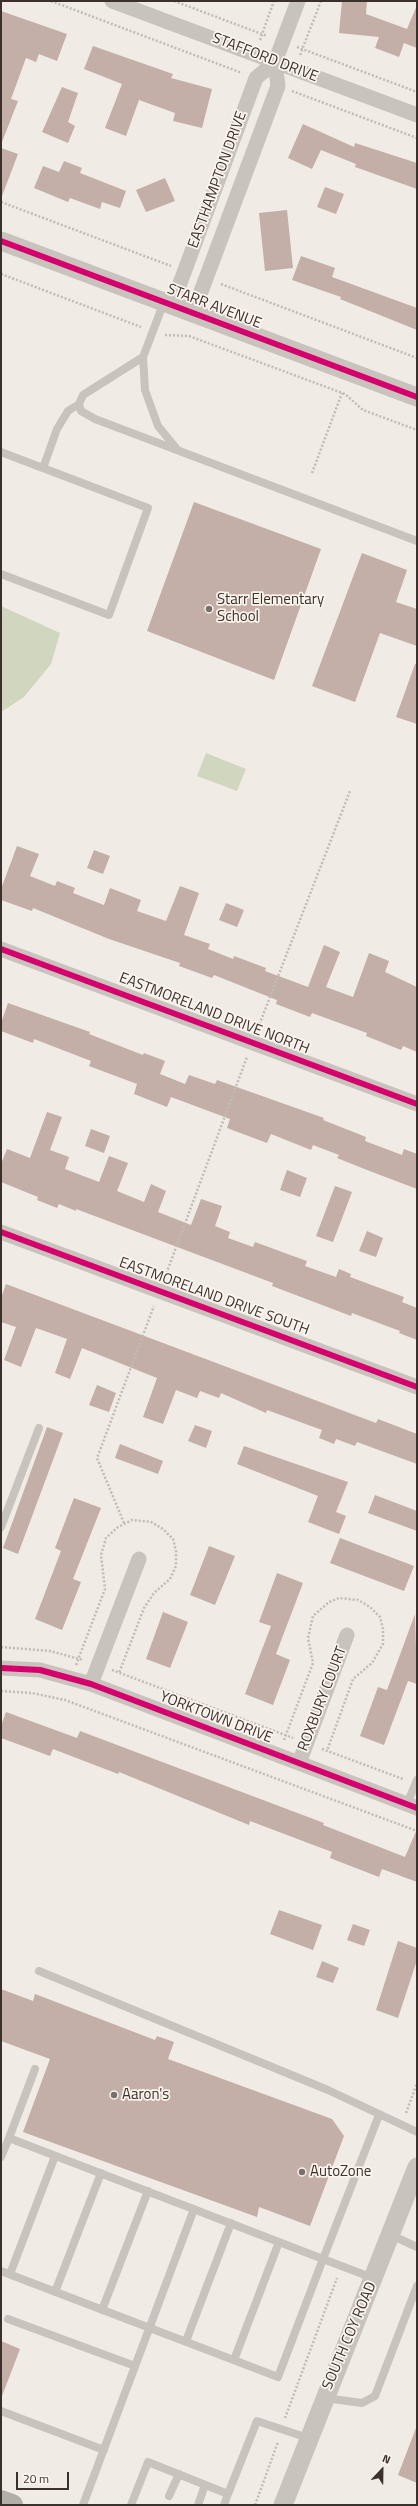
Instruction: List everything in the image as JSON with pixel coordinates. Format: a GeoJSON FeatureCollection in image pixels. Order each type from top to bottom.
{"type":"FeatureCollection","features":[{"type":"Feature","properties":{"kind":"highway"},"geometry":{"type":"LineString","coordinates":[[1,2501],[12,2505]]}},
{"type":"Feature","properties":{"kind":"street","name":"STAFFORD DRIVE"},"geometry":{"type":"LineString","coordinates":[[112,1],[417,115]]}},
{"type":"Feature","properties":{"kind":"street","name":"EASTHAMPTON DRIVE"},"geometry":{"type":"LineString","coordinates":[[193,313],[278,86],[275,62],[298,1]]}},
{"type":"Feature","properties":{"kind":"street","name":"EASTHAMPTON DRIVE"},"geometry":{"type":"LineString","coordinates":[[168,303],[256,78],[275,62]]}},
{"type":"Feature","properties":{"kind":"street","name":"STARR AVENUE"},"geometry":{"type":"LineString","coordinates":[[1,241],[417,397]]}},
{"type":"Feature","properties":{"kind":"street","name":"EASTMORELAND DRIVE NORTH"},"geometry":{"type":"LineString","coordinates":[[1,949],[417,1104]]}},
{"type":"Feature","properties":{"kind":"street","name":"EASTMORELAND DRIVE SOUTH"},"geometry":{"type":"LineString","coordinates":[[1,1232],[417,1387]]}},
{"type":"Feature","properties":{"kind":"street"},"geometry":{"type":"LineString","coordinates":[[91,1684],[139,1559]]}},
{"type":"Feature","properties":{"kind":"street","name":"ROXBURY COURT"},"geometry":{"type":"LineString","coordinates":[[299,1763],[347,1635]]}},
{"type":"Feature","properties":{"kind":"street","name":"YORKTOWN DRIVE"},"geometry":{"type":"LineString","coordinates":[[1,1668],[40,1670],[91,1684],[412,1806]]}},
{"type":"Feature","properties":{"kind":"street","name":"SOUTH COY ROAD"},"geometry":{"type":"LineString","coordinates":[[283,2505],[308,2438],[374,2278],[390,2235],[412,2196],[417,2167]]}},
{"type":"Feature","properties":{"kind":"lane"},"geometry":{"type":"LineString","coordinates":[[168,303],[153,331],[143,357],[145,390],[158,426],[176,448]]}},
{"type":"Feature","properties":{"kind":"lane"},"geometry":{"type":"LineString","coordinates":[[43,468],[57,429],[68,411],[79,404],[83,396],[143,357]]}},
{"type":"Feature","properties":{"kind":"lane"},"geometry":{"type":"LineString","coordinates":[[79,404],[81,410],[95,419],[176,448],[417,541]]}},
{"type":"Feature","properties":{"kind":"lane"},"geometry":{"type":"LineString","coordinates":[[1,452],[148,508],[109,615],[1,574]]}},
{"type":"Feature","properties":{"kind":"lane"},"geometry":{"type":"LineString","coordinates":[[1,1527],[39,1428]]}},
{"type":"Feature","properties":{"kind":"lane"},"geometry":{"type":"LineString","coordinates":[[412,1806],[416,1782]]}},
{"type":"Feature","properties":{"kind":"lane"},"geometry":{"type":"LineString","coordinates":[[39,1972],[271,2065],[417,2132]]}},
{"type":"Feature","properties":{"kind":"lane"},"geometry":{"type":"LineString","coordinates":[[1,2158],[35,2069]]}},
{"type":"Feature","properties":{"kind":"lane"},"geometry":{"type":"LineString","coordinates":[[1,2270],[278,2377],[379,2115]]}},
{"type":"Feature","properties":{"kind":"lane"},"geometry":{"type":"LineString","coordinates":[[8,2138],[374,2278]]}},
{"type":"Feature","properties":{"kind":"lane"},"geometry":{"type":"LineString","coordinates":[[10,2274],[55,2156]]}},
{"type":"Feature","properties":{"kind":"lane"},"geometry":{"type":"LineString","coordinates":[[55,2292],[101,2173]]}},
{"type":"Feature","properties":{"kind":"lane"},"geometry":{"type":"LineString","coordinates":[[102,2310],[148,2191]]}},
{"type":"Feature","properties":{"kind":"lane"},"geometry":{"type":"LineString","coordinates":[[84,2505],[194,2209]]}},
{"type":"Feature","properties":{"kind":"lane"},"geometry":{"type":"LineString","coordinates":[[186,2342],[231,2223]]}},
{"type":"Feature","properties":{"kind":"lane"},"geometry":{"type":"LineString","coordinates":[[390,2235],[417,2246]]}},
{"type":"Feature","properties":{"kind":"lane"},"geometry":{"type":"LineString","coordinates":[[234,2360],[279,2242]]}},
{"type":"Feature","properties":{"kind":"lane"},"geometry":{"type":"LineString","coordinates":[[324,2398],[362,2404],[375,2396],[417,2286]]}},
{"type":"Feature","properties":{"kind":"lane"},"geometry":{"type":"LineString","coordinates":[[8,2318],[135,2366]]}},
{"type":"Feature","properties":{"kind":"lane"},"geometry":{"type":"LineString","coordinates":[[1,2412],[104,2450]]}},
{"type":"Feature","properties":{"kind":"lane"},"geometry":{"type":"LineString","coordinates":[[224,2505],[257,2421],[308,2438]]}},
{"type":"Feature","properties":{"kind":"lane"},"geometry":{"type":"LineString","coordinates":[[132,2505],[148,2462],[228,2494]]}},
{"type":"Feature","properties":{"kind":"lane"},"geometry":{"type":"LineString","coordinates":[[169,2496],[179,2474]]}},
{"type":"Feature","properties":{"kind":"lane"},"geometry":{"type":"LineString","coordinates":[[198,2505],[205,2485]]}},
{"type":"Feature","properties":{"kind":"path"},"geometry":{"type":"LineString","coordinates":[[52,1],[256,78]]}},
{"type":"Feature","properties":{"kind":"path"},"geometry":{"type":"LineString","coordinates":[[303,49],[321,1]]}},
{"type":"Feature","properties":{"kind":"path"},"geometry":{"type":"LineString","coordinates":[[278,86],[417,138]]}},
{"type":"Feature","properties":{"kind":"path"},"geometry":{"type":"LineString","coordinates":[[1,274],[170,337],[189,336],[342,393],[363,410],[417,430]]}},
{"type":"Feature","properties":{"kind":"path"},"geometry":{"type":"LineString","coordinates":[[312,473],[342,393]]}},
{"type":"Feature","properties":{"kind":"path"},"geometry":{"type":"LineString","coordinates":[[124,1523],[97,1458],[253,1043],[350,792]]}},
{"type":"Feature","properties":{"kind":"path"},"geometry":{"type":"LineString","coordinates":[[1,1647],[50,1651],[98,1665],[306,1743],[416,1782]]}},
{"type":"Feature","properties":{"kind":"path"},"geometry":{"type":"LineString","coordinates":[[1,1690],[32,1693],[65,1700],[417,1831]]}},
{"type":"Feature","properties":{"kind":"path"},"geometry":{"type":"LineString","coordinates":[[406,2112],[417,2083]]}},
{"type":"Feature","properties":{"kind":"path"},"geometry":{"type":"LineString","coordinates":[[254,2505],[342,2266]]}},
{"type":"Feature","properties":{"kind":"green space"},"geometry":{"type":"Polygon","coordinates":[[[1,606],[60,633],[51,664],[24,697],[1,712],[1,606]]]}},
{"type":"Feature","properties":{"kind":"green space"},"geometry":{"type":"Polygon","coordinates":[[[206,753],[246,769],[237,791],[197,776],[206,753]]]}},
{"type":"Feature","properties":{"kind":"building"},"geometry":{"type":"Polygon","coordinates":[[[342,1],[367,1],[366,14],[407,29],[417,5],[417,48],[404,43],[399,57],[375,48],[379,37],[339,33],[342,1]]]}},
{"type":"Feature","properties":{"kind":"building"},"geometry":{"type":"Polygon","coordinates":[[[1,11],[67,34],[57,61],[39,54],[36,62],[26,58],[11,99],[18,101],[2,142],[1,11]]]}},
{"type":"Feature","properties":{"kind":"building"},"geometry":{"type":"Polygon","coordinates":[[[93,46],[173,74],[171,78],[212,89],[202,128],[173,121],[175,113],[139,100],[126,136],[105,128],[122,84],[84,69],[93,46]]]}},
{"type":"Feature","properties":{"kind":"building"},"geometry":{"type":"Polygon","coordinates":[[[62,87],[78,93],[68,122],[75,126],[68,143],[42,132],[62,87]]]}},
{"type":"Feature","properties":{"kind":"building"},"geometry":{"type":"Polygon","coordinates":[[[303,124],[354,147],[355,143],[417,163],[417,189],[355,167],[356,164],[321,150],[312,169],[288,158],[303,124]]]}},
{"type":"Feature","properties":{"kind":"building"},"geometry":{"type":"Polygon","coordinates":[[[1,148],[18,154],[2,196],[1,196],[1,148]]]}},
{"type":"Feature","properties":{"kind":"building"},"geometry":{"type":"Polygon","coordinates":[[[64,161],[82,168],[80,173],[126,191],[120,208],[102,202],[100,209],[70,198],[68,202],[34,188],[43,166],[59,172],[64,161]]]}},
{"type":"Feature","properties":{"kind":"building"},"geometry":{"type":"Polygon","coordinates":[[[165,178],[175,201],[146,212],[136,190],[165,178]]]}},
{"type":"Feature","properties":{"kind":"building"},"geometry":{"type":"Polygon","coordinates":[[[325,187],[344,194],[336,214],[317,207],[325,187]]]}},
{"type":"Feature","properties":{"kind":"building"},"geometry":{"type":"Polygon","coordinates":[[[287,210],[293,268],[265,271],[259,213],[287,210]]]}},
{"type":"Feature","properties":{"kind":"building"},"geometry":{"type":"Polygon","coordinates":[[[301,256],[335,268],[332,277],[417,308],[417,330],[340,299],[341,297],[292,280],[301,256]]]}},
{"type":"Feature","properties":{"kind":"building"},"geometry":{"type":"Polygon","coordinates":[[[194,502],[321,549],[274,680],[147,631],[194,502]]]}},
{"type":"Feature","properties":{"kind":"building"},"geometry":{"type":"Polygon","coordinates":[[[362,553],[407,570],[396,602],[417,609],[417,646],[380,633],[355,702],[312,686],[362,553]]]}},
{"type":"Feature","properties":{"kind":"building"},"geometry":{"type":"Polygon","coordinates":[[[415,664],[417,664],[417,724],[396,717],[415,664]]]}},
{"type":"Feature","properties":{"kind":"building"},"geometry":{"type":"Polygon","coordinates":[[[17,846],[39,854],[30,876],[55,886],[57,881],[75,888],[73,893],[104,905],[110,888],[141,900],[137,911],[166,921],[180,886],[199,893],[184,935],[210,944],[208,949],[233,959],[234,956],[266,968],[265,971],[308,987],[324,945],[340,952],[326,987],[353,997],[369,953],[389,961],[385,972],[417,987],[417,1052],[403,1046],[401,1050],[366,1036],[367,1033],[312,1013],[310,1017],[276,1004],[277,1000],[214,975],[212,978],[179,966],[180,963],[109,939],[33,908],[32,911],[1,900],[1,889],[17,846]]]}},
{"type":"Feature","properties":{"kind":"building"},"geometry":{"type":"Polygon","coordinates":[[[94,850],[110,856],[103,874],[87,868],[94,850]]]}},
{"type":"Feature","properties":{"kind":"building"},"geometry":{"type":"Polygon","coordinates":[[[226,903],[244,910],[237,927],[219,920],[226,903]]]}},
{"type":"Feature","properties":{"kind":"building"},"geometry":{"type":"Polygon","coordinates":[[[8,1003],[90,1032],[89,1034],[143,1055],[144,1053],[165,1061],[160,1074],[185,1084],[189,1075],[215,1084],[217,1080],[324,1118],[323,1120],[366,1137],[365,1141],[402,1155],[404,1149],[417,1154],[417,1189],[337,1158],[339,1155],[313,1145],[311,1150],[271,1134],[267,1143],[227,1128],[230,1119],[171,1097],[167,1107],[134,1094],[137,1084],[89,1066],[91,1061],[34,1039],[33,1043],[1,1031],[1,1023],[8,1003]]]}},
{"type":"Feature","properties":{"kind":"building"},"geometry":{"type":"Polygon","coordinates":[[[47,1112],[62,1117],[50,1150],[69,1157],[65,1169],[99,1182],[109,1156],[128,1163],[117,1191],[144,1202],[151,1184],[166,1191],[158,1212],[191,1225],[201,1199],[222,1206],[215,1226],[230,1232],[228,1238],[253,1247],[255,1242],[307,1261],[305,1266],[336,1277],[339,1269],[351,1274],[350,1277],[404,1297],[402,1302],[417,1308],[417,1340],[399,1333],[400,1331],[352,1313],[351,1316],[272,1286],[273,1283],[76,1209],[76,1211],[59,1204],[57,1208],[37,1200],[38,1197],[1,1182],[1,1164],[7,1149],[30,1158],[47,1112]]]}},
{"type":"Feature","properties":{"kind":"building"},"geometry":{"type":"Polygon","coordinates":[[[91,1129],[110,1136],[104,1153],[85,1146],[91,1129]]]}},
{"type":"Feature","properties":{"kind":"building"},"geometry":{"type":"Polygon","coordinates":[[[287,1170],[307,1178],[300,1197],[280,1190],[287,1170]]]}},
{"type":"Feature","properties":{"kind":"building"},"geometry":{"type":"Polygon","coordinates":[[[335,1186],[352,1192],[333,1242],[316,1236],[335,1186]]]}},
{"type":"Feature","properties":{"kind":"building"},"geometry":{"type":"Polygon","coordinates":[[[367,1231],[383,1238],[376,1257],[359,1251],[367,1231]]]}},
{"type":"Feature","properties":{"kind":"building"},"geometry":{"type":"Polygon","coordinates":[[[6,1284],[376,1423],[378,1419],[417,1434],[417,1464],[357,1442],[355,1446],[336,1439],[334,1444],[319,1438],[322,1430],[267,1410],[266,1413],[221,1393],[219,1398],[200,1391],[197,1398],[176,1390],[163,1424],[143,1417],[157,1378],[82,1348],[70,1379],[55,1373],[67,1339],[36,1328],[21,1367],[4,1360],[16,1327],[1,1322],[1,1298],[6,1284]]]}},
{"type":"Feature","properties":{"kind":"building"},"geometry":{"type":"Polygon","coordinates":[[[97,1385],[116,1393],[109,1412],[89,1405],[97,1385]]]}},
{"type":"Feature","properties":{"kind":"building"},"geometry":{"type":"Polygon","coordinates":[[[195,1425],[212,1431],[206,1448],[188,1441],[195,1425]]]}},
{"type":"Feature","properties":{"kind":"building"},"geometry":{"type":"Polygon","coordinates":[[[47,1427],[63,1433],[18,1554],[3,1548],[47,1427]]]}},
{"type":"Feature","properties":{"kind":"building"},"geometry":{"type":"Polygon","coordinates":[[[120,1444],[163,1461],[158,1474],[115,1458],[120,1444]]]}},
{"type":"Feature","properties":{"kind":"building"},"geometry":{"type":"Polygon","coordinates":[[[244,1446],[348,1482],[336,1512],[346,1516],[339,1534],[308,1522],[318,1496],[237,1464],[244,1446]]]}},
{"type":"Feature","properties":{"kind":"building"},"geometry":{"type":"Polygon","coordinates":[[[375,1495],[417,1511],[417,1531],[368,1513],[375,1495]]]}},
{"type":"Feature","properties":{"kind":"building"},"geometry":{"type":"Polygon","coordinates":[[[74,1498],[101,1508],[73,1579],[81,1582],[62,1630],[35,1619],[61,1551],[55,1548],[74,1498]]]}},
{"type":"Feature","properties":{"kind":"building"},"geometry":{"type":"Polygon","coordinates":[[[340,1538],[414,1566],[404,1591],[330,1563],[340,1538]]]}},
{"type":"Feature","properties":{"kind":"building"},"geometry":{"type":"Polygon","coordinates":[[[209,1546],[235,1556],[215,1605],[190,1595],[209,1546]]]}},
{"type":"Feature","properties":{"kind":"building"},"geometry":{"type":"Polygon","coordinates":[[[277,1573],[303,1583],[276,1654],[290,1660],[273,1705],[245,1694],[271,1626],[259,1622],[277,1573]]]}},
{"type":"Feature","properties":{"kind":"building"},"geometry":{"type":"Polygon","coordinates":[[[163,1612],[188,1622],[170,1668],[146,1659],[163,1612]]]}},
{"type":"Feature","properties":{"kind":"building"},"geometry":{"type":"Polygon","coordinates":[[[415,1614],[417,1684],[408,1681],[384,1745],[360,1736],[378,1687],[387,1690],[415,1614]]]}},
{"type":"Feature","properties":{"kind":"building"},"geometry":{"type":"Polygon","coordinates":[[[6,1712],[77,1738],[80,1731],[324,1823],[323,1825],[405,1857],[417,1829],[417,1882],[382,1869],[379,1877],[330,1858],[332,1852],[250,1821],[249,1825],[119,1772],[118,1774],[53,1749],[50,1756],[1,1738],[1,1726],[6,1712]]]}},
{"type":"Feature","properties":{"kind":"building"},"geometry":{"type":"Polygon","coordinates":[[[279,1910],[322,1925],[313,1950],[270,1934],[279,1910]]]}},
{"type":"Feature","properties":{"kind":"building"},"geometry":{"type":"Polygon","coordinates":[[[353,1924],[370,1930],[364,1946],[347,1940],[353,1924]]]}},
{"type":"Feature","properties":{"kind":"building"},"geometry":{"type":"Polygon","coordinates":[[[398,1941],[417,1948],[417,1960],[398,2018],[376,2010],[398,1941]]]}},
{"type":"Feature","properties":{"kind":"building"},"geometry":{"type":"Polygon","coordinates":[[[322,1961],[339,1968],[333,1983],[316,1977],[322,1961]]]}},
{"type":"Feature","properties":{"kind":"building"},"geometry":{"type":"Polygon","coordinates":[[[1,1989],[33,2001],[35,1994],[155,2040],[157,2036],[174,2042],[168,2059],[332,2119],[344,2136],[310,2226],[259,2207],[257,2217],[23,2132],[50,2059],[1,2041],[1,1989]]]}},
{"type":"Feature","properties":{"kind":"building"},"geometry":{"type":"Polygon","coordinates":[[[1,2341],[20,2349],[2,2396],[1,2395],[1,2341]]]}},
{"type":"Feature","properties":{"kind":"building"},"geometry":{"type":"Polygon","coordinates":[[[416,2428],[417,2429],[417,2483],[398,2475],[416,2428]]]}},
{"type":"Feature","properties":{"kind":"cycle path"},"geometry":{"type":"LineString","coordinates":[[1,241],[417,397]]}},
{"type":"Feature","properties":{"kind":"cycle path"},"geometry":{"type":"LineString","coordinates":[[1,949],[417,1104]]}},
{"type":"Feature","properties":{"kind":"cycle path"},"geometry":{"type":"LineString","coordinates":[[1,1232],[417,1387]]}},
{"type":"Feature","properties":{"kind":"cycle path"},"geometry":{"type":"LineString","coordinates":[[1,1668],[40,1670],[91,1684],[417,1808]]}},
{"type":"Feature","properties":{"kind":"place","name":"Starr Elementary School"},"geometry":{"type":"Point","coordinates":[209,609]}},
{"type":"Feature","properties":{"kind":"place","name":"Aaron's"},"geometry":{"type":"Point","coordinates":[114,2095]}},
{"type":"Feature","properties":{"kind":"place","name":"AutoZone"},"geometry":{"type":"Point","coordinates":[302,2172]}}]}
